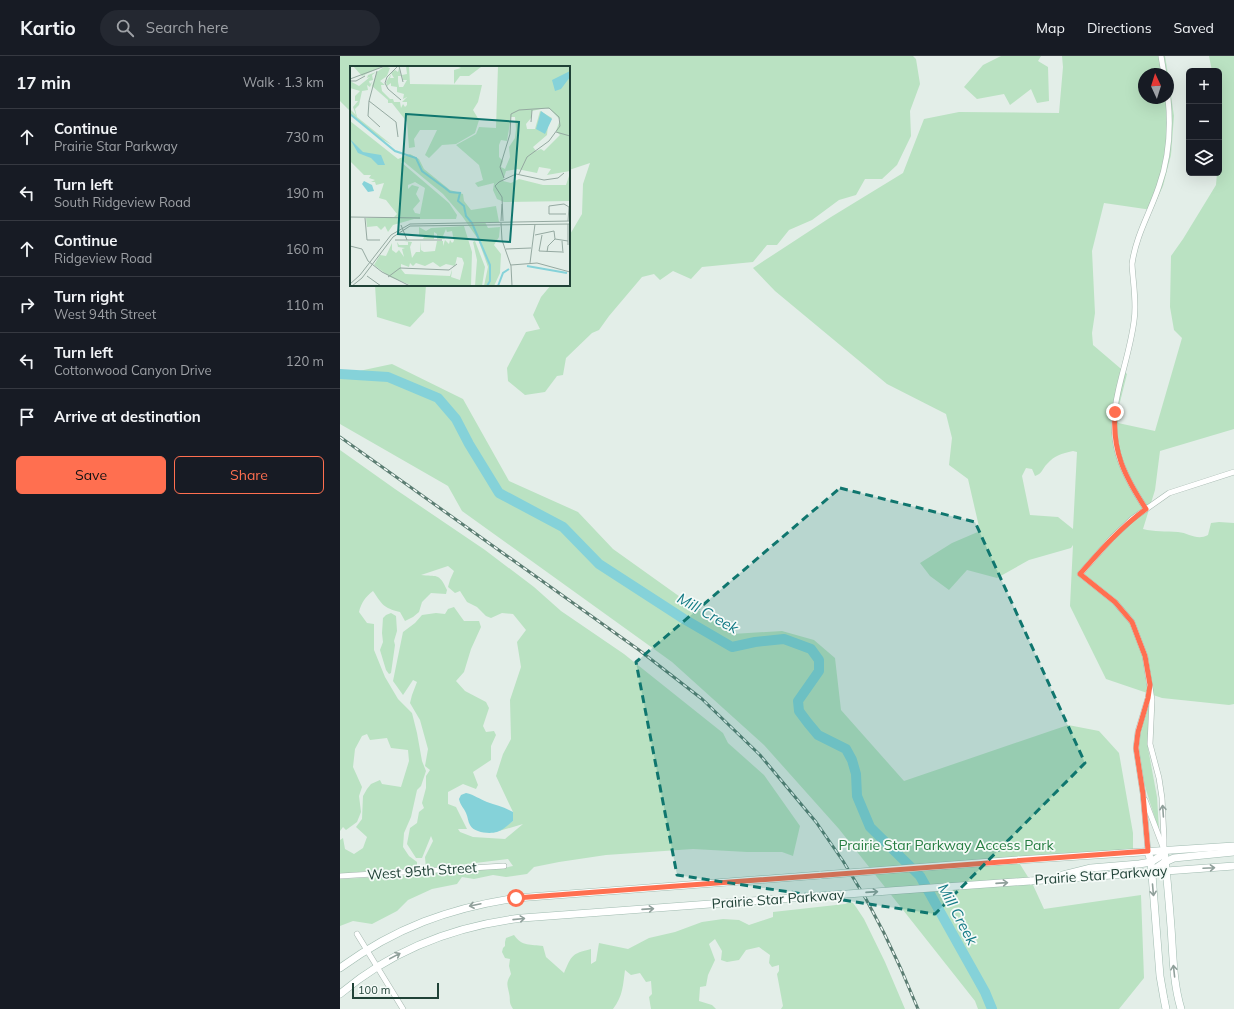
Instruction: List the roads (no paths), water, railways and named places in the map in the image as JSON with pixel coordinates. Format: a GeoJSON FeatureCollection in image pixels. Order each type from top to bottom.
{"type":"FeatureCollection","features":[{"type":"Feature","properties":{"kind":"main road","name":"Prairie Star Parkway"},"geometry":{"type":"LineString","coordinates":[[340,968],[366,949],[408,927],[433,917],[468,907],[500,901],[1018,860],[1234,846]]}},
{"type":"Feature","properties":{"kind":"main road"},"geometry":{"type":"LineString","coordinates":[[1164,850],[1168,861],[1166,870],[1173,966],[1176,990],[1181,1009]]}},
{"type":"Feature","properties":{"kind":"main road"},"geometry":{"type":"LineString","coordinates":[[1052,879],[1064,874],[1091,868],[1151,862],[1159,857],[1164,850]]}},
{"type":"Feature","properties":{"kind":"main road"},"geometry":{"type":"LineString","coordinates":[[1148,851],[1152,871],[1160,976],[1166,1009]]}},
{"type":"Feature","properties":{"kind":"main road"},"geometry":{"type":"LineString","coordinates":[[1152,871],[1168,861],[1185,857],[1234,852]]}},
{"type":"Feature","properties":{"kind":"main road"},"geometry":{"type":"LineString","coordinates":[[1168,861],[1185,869]]}},
{"type":"Feature","properties":{"kind":"main road","name":"Prairie Star Parkway"},"geometry":{"type":"LineString","coordinates":[[340,994],[359,978],[377,966],[431,939],[471,927],[506,920],[1234,866]]}},
{"type":"Feature","properties":{"kind":"street"},"geometry":{"type":"LineString","coordinates":[[1161,56],[1163,68]]}},
{"type":"Feature","properties":{"kind":"street"},"geometry":{"type":"LineString","coordinates":[[1146,509],[1134,490],[1122,466],[1116,442],[1114,422],[1117,397],[1135,320],[1132,264],[1133,255],[1136,241],[1159,187],[1164,168],[1169,136],[1168,104]]}},
{"type":"Feature","properties":{"kind":"street"},"geometry":{"type":"LineString","coordinates":[[1164,850],[1162,798],[1159,778],[1150,744],[1152,700],[1145,656],[1132,622],[1115,602],[1080,574],[1112,538],[1132,519],[1169,493],[1234,472]]}},
{"type":"Feature","properties":{"kind":"street"},"geometry":{"type":"LineString","coordinates":[[1148,851],[1143,794],[1136,748],[1138,732],[1148,698],[1150,685]]}},
{"type":"Feature","properties":{"kind":"street"},"geometry":{"type":"LineString","coordinates":[[1143,794],[1164,850]]}},
{"type":"Feature","properties":{"kind":"street","name":"West 95th Street"},"geometry":{"type":"LineString","coordinates":[[340,876],[504,866]]}},
{"type":"Feature","properties":{"kind":"street"},"geometry":{"type":"LineString","coordinates":[[357,934],[403,1009]]}},
{"type":"Feature","properties":{"kind":"water"},"geometry":{"type":"Polygon","coordinates":[[[466,793],[513,812],[513,821],[497,832],[486,833],[475,830],[469,824],[466,813],[459,799],[461,795],[466,793]]]}},
{"type":"Feature","properties":{"kind":"waterway","name":"Mill Creek"},"geometry":{"type":"LineString","coordinates":[[340,374],[388,377],[438,398],[456,419],[469,444],[499,493],[563,527],[599,564],[684,619],[732,647],[755,642],[784,639],[811,649],[819,660],[819,671],[798,701],[799,711],[818,735],[846,749],[852,760],[856,774],[857,796],[870,827],[920,876],[985,992],[992,1009]]}},
{"type":"Feature","properties":{"kind":"railway"},"geometry":{"type":"LineString","coordinates":[[340,437],[639,650],[702,699],[760,755],[816,822],[843,861],[884,933],[918,1009]]}},
{"type":"Feature","properties":{"kind":"park label","name":"Prairie Star Parkway Access Park"},"geometry":{"type":"Point","coordinates":[946,845]}}]}
